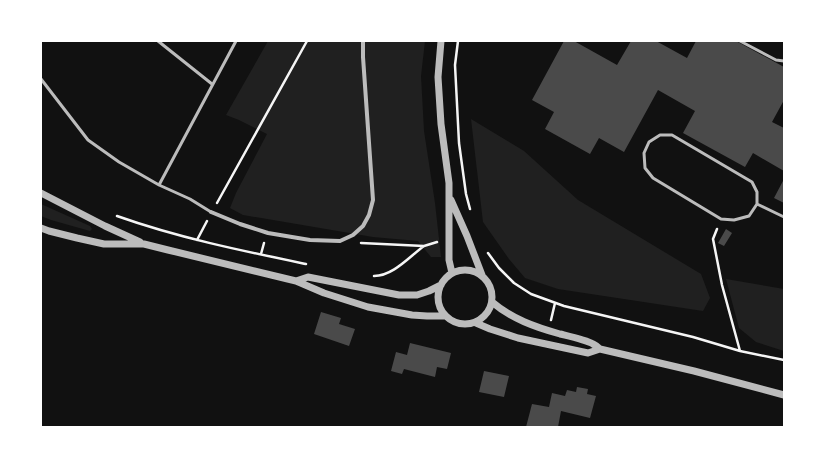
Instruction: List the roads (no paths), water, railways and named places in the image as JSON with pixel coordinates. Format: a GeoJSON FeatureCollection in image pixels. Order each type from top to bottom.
{"type":"FeatureCollection","features":[{"type":"Feature","properties":{"kind":"street"},"geometry":{"type":"LineString","coordinates":[[211,212],[268,234],[310,240],[340,241],[353,235],[363,226],[369,215],[373,200],[363,41]]}},
{"type":"Feature","properties":{"kind":"street"},"geometry":{"type":"LineString","coordinates":[[441,41],[438,77],[441,124],[449,183],[449,260],[452,273]]}},
{"type":"Feature","properties":{"kind":"street"},"geometry":{"type":"LineString","coordinates":[[41,193],[144,244],[296,281],[324,293],[368,307],[412,315],[445,316]]}},
{"type":"Feature","properties":{"kind":"street"},"geometry":{"type":"LineString","coordinates":[[450,198],[482,275],[490,284],[492,290],[492,302],[487,314],[476,323],[459,324],[445,316],[438,302],[438,291],[444,280],[458,270],[469,270],[482,275]]}},
{"type":"Feature","properties":{"kind":"street"},"geometry":{"type":"LineString","coordinates":[[41,228],[104,244],[144,244]]}},
{"type":"Feature","properties":{"kind":"street"},"geometry":{"type":"LineString","coordinates":[[296,281],[308,277],[399,295],[417,295],[441,285]]}},
{"type":"Feature","properties":{"kind":"street"},"geometry":{"type":"LineString","coordinates":[[492,302],[505,312],[524,322],[548,331],[592,343],[600,349],[694,371],[784,395]]}},
{"type":"Feature","properties":{"kind":"street"},"geometry":{"type":"LineString","coordinates":[[476,323],[518,338],[588,353],[600,349]]}},
{"type":"Feature","properties":{"kind":"lane"},"geometry":{"type":"LineString","coordinates":[[158,41],[212,84]]}},
{"type":"Feature","properties":{"kind":"lane"},"geometry":{"type":"LineString","coordinates":[[159,185],[236,41]]}},
{"type":"Feature","properties":{"kind":"lane"},"geometry":{"type":"LineString","coordinates":[[740,41],[776,60],[784,61]]}},
{"type":"Feature","properties":{"kind":"lane"},"geometry":{"type":"LineString","coordinates":[[41,80],[88,140],[119,162],[159,185],[190,199],[211,212]]}},
{"type":"Feature","properties":{"kind":"lane"},"geometry":{"type":"LineString","coordinates":[[660,135],[672,135],[752,182],[757,192],[757,204],[748,216],[734,220],[721,219],[653,178],[645,168],[644,160],[644,153],[649,142],[660,135]]}},
{"type":"Feature","properties":{"kind":"lane"},"geometry":{"type":"LineString","coordinates":[[757,204],[784,217]]}}]}
